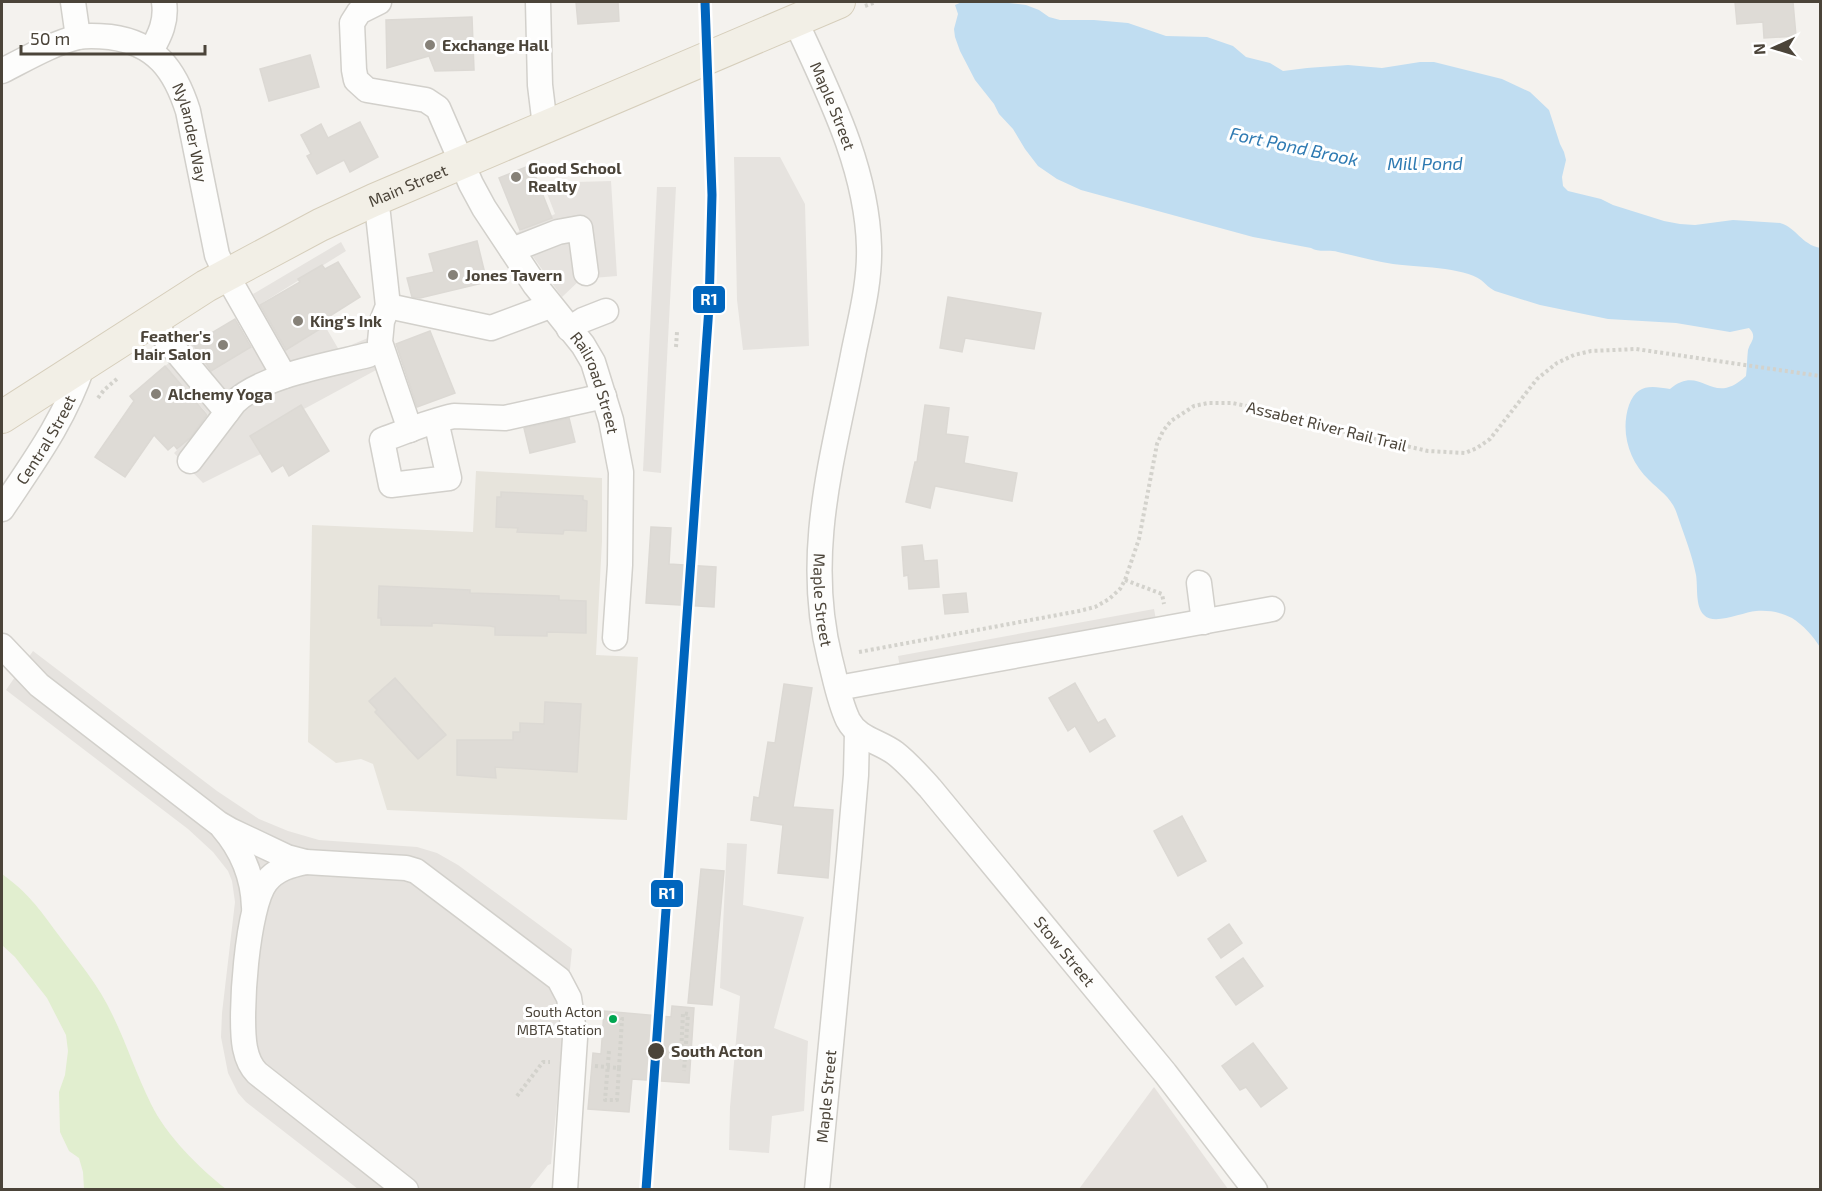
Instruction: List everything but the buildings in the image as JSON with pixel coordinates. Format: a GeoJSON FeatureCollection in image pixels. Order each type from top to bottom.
{"type":"FeatureCollection","features":[{"type":"Feature","properties":{"kind":"main road","name":"Main Street"},"geometry":{"type":"LineString","coordinates":[[2,417],[150,320],[226,274],[320,225],[545,126],[839,2]]}},
{"type":"Feature","properties":{"kind":"street"},"geometry":{"type":"LineString","coordinates":[[73,2],[78,37]]}},
{"type":"Feature","properties":{"kind":"street"},"geometry":{"type":"LineString","coordinates":[[151,51],[162,31],[165,19],[164,2]]}},
{"type":"Feature","properties":{"kind":"street","name":"Railroad Street"},"geometry":{"type":"LineString","coordinates":[[379,2],[359,12],[352,23],[356,80],[368,90],[426,100],[434,104],[476,193],[550,306],[590,356],[618,448],[622,479],[615,638]]}},
{"type":"Feature","properties":{"kind":"street"},"geometry":{"type":"LineString","coordinates":[[538,2],[540,85],[545,126]]}},
{"type":"Feature","properties":{"kind":"street","name":"Maple Street"},"geometry":{"type":"LineString","coordinates":[[795,20],[854,161],[863,194],[868,234],[867,287],[829,470],[820,528],[819,566],[823,626],[846,714],[857,732],[849,857],[817,1190]]}},
{"type":"Feature","properties":{"kind":"street","name":"Nylander Way"},"geometry":{"type":"LineString","coordinates":[[2,71],[78,37],[120,38],[151,51],[160,58],[182,91],[194,136],[217,255],[284,376]]}},
{"type":"Feature","properties":{"kind":"street"},"geometry":{"type":"LineString","coordinates":[[374,200],[379,222],[388,306],[382,321],[380,342],[410,430]]}},
{"type":"Feature","properties":{"kind":"street"},"geometry":{"type":"LineString","coordinates":[[512,250],[558,232],[580,228],[586,273]]}},
{"type":"Feature","properties":{"kind":"street"},"geometry":{"type":"LineString","coordinates":[[388,306],[491,328],[550,306]]}},
{"type":"Feature","properties":{"kind":"street"},"geometry":{"type":"LineString","coordinates":[[569,329],[583,320],[606,311]]}},
{"type":"Feature","properties":{"kind":"street"},"geometry":{"type":"LineString","coordinates":[[150,320],[227,412]]}},
{"type":"Feature","properties":{"kind":"street"},"geometry":{"type":"LineString","coordinates":[[190,460],[242,396],[284,376],[368,355]]}},
{"type":"Feature","properties":{"kind":"street","name":"Central Street"},"geometry":{"type":"LineString","coordinates":[[2,509],[53,433],[73,393],[83,365]]}},
{"type":"Feature","properties":{"kind":"street"},"geometry":{"type":"LineString","coordinates":[[436,421],[449,478],[391,485],[382,440],[436,421],[454,416],[505,418],[604,396]]}},
{"type":"Feature","properties":{"kind":"street"},"geometry":{"type":"LineString","coordinates":[[1199,583],[1204,622]]}},
{"type":"Feature","properties":{"kind":"street"},"geometry":{"type":"LineString","coordinates":[[838,688],[1272,609]]}},
{"type":"Feature","properties":{"kind":"street"},"geometry":{"type":"LineString","coordinates":[[2,625],[5,656],[39,685],[218,823],[287,857],[306,862],[406,868],[416,871],[559,979],[569,998],[575,1038],[566,1190]]}},
{"type":"Feature","properties":{"kind":"street","name":"Stow Street"},"geometry":{"type":"LineString","coordinates":[[857,732],[897,754],[930,788],[1158,1064],[1255,1190]]}},
{"type":"Feature","properties":{"kind":"street"},"geometry":{"type":"LineString","coordinates":[[218,823],[234,842],[245,863],[252,886],[254,908],[243,1005],[245,1049],[250,1063],[257,1073],[406,1190]]}},
{"type":"Feature","properties":{"kind":"street"},"geometry":{"type":"LineString","coordinates":[[254,908],[260,891],[270,877],[284,868],[306,862]]}},
{"type":"Feature","properties":{"kind":"path"},"geometry":{"type":"LineString","coordinates":[[676,346],[677,332]]}},
{"type":"Feature","properties":{"kind":"path","name":"Assabet River Rail Trail"},"geometry":{"type":"LineString","coordinates":[[859,652],[1087,609],[1109,599],[1120,589],[1125,580],[1139,539],[1156,444],[1171,421],[1194,406],[1216,402],[1232,404],[1316,420],[1348,433],[1428,451],[1465,453],[1478,448],[1490,439],[1542,374],[1557,363],[1574,355],[1592,351],[1627,349],[1821,376]]}},
{"type":"Feature","properties":{"kind":"path"},"geometry":{"type":"LineString","coordinates":[[95,404],[104,390],[119,377]]}},
{"type":"Feature","properties":{"kind":"path"},"geometry":{"type":"LineString","coordinates":[[1125,580],[1162,594],[1170,628]]}},
{"type":"Feature","properties":{"kind":"path"},"geometry":{"type":"LineString","coordinates":[[669,1053],[681,1053],[683,1013],[688,1014],[684,1071]]}},
{"type":"Feature","properties":{"kind":"path"},"geometry":{"type":"LineString","coordinates":[[609,1052],[605,1100],[617,1100],[622,1019],[624,1019]]}},
{"type":"Feature","properties":{"kind":"path"},"geometry":{"type":"LineString","coordinates":[[517,1096],[543,1062],[552,1063]]}},
{"type":"Feature","properties":{"kind":"path"},"geometry":{"type":"LineString","coordinates":[[591,1066],[619,1068]]}},
{"type":"Feature","properties":{"kind":"shaded area"},"geometry":{"type":"Polygon","coordinates":[[[734,157],[780,157],[805,204],[809,346],[743,350],[737,300],[734,157]]]}},
{"type":"Feature","properties":{"kind":"shaded area"},"geometry":{"type":"Polygon","coordinates":[[[611,181],[617,276],[581,279],[562,297],[516,233],[555,214],[543,183],[611,181]]]}},
{"type":"Feature","properties":{"kind":"shaded area"},"geometry":{"type":"Polygon","coordinates":[[[657,187],[676,187],[661,473],[643,471],[657,187]]]}},
{"type":"Feature","properties":{"kind":"shaded area"},"geometry":{"type":"Polygon","coordinates":[[[341,242],[346,251],[259,305],[253,294],[341,242]]]}},
{"type":"Feature","properties":{"kind":"shaded area"},"geometry":{"type":"Polygon","coordinates":[[[259,305],[286,350],[325,326],[339,350],[368,338],[378,369],[304,409],[301,405],[250,436],[261,454],[203,483],[174,453],[211,418],[165,366],[193,344],[210,371],[253,346],[236,318],[259,305]]]}},
{"type":"Feature","properties":{"kind":"shaded area"},"geometry":{"type":"Polygon","coordinates":[[[476,471],[602,478],[602,541],[596,655],[638,657],[627,820],[387,810],[373,764],[361,759],[336,763],[308,742],[312,525],[473,532],[476,471]]]}},
{"type":"Feature","properties":{"kind":"shaded area"},"geometry":{"type":"Polygon","coordinates":[[[1154,609],[1156,620],[900,668],[898,656],[1154,609]]]}},
{"type":"Feature","properties":{"kind":"shaded area"},"geometry":{"type":"Polygon","coordinates":[[[33,651],[217,791],[259,819],[319,840],[417,847],[437,853],[458,865],[572,949],[551,1164],[529,1189],[358,1189],[246,1102],[238,1093],[228,1073],[221,1037],[235,902],[228,871],[213,852],[188,829],[6,690],[33,651]]]}},
{"type":"Feature","properties":{"kind":"shaded area"},"geometry":{"type":"Polygon","coordinates":[[[727,843],[747,844],[743,905],[804,917],[774,1028],[808,1041],[804,1111],[772,1116],[769,1153],[729,1150],[730,1107],[740,996],[720,988],[727,843]]]}},
{"type":"Feature","properties":{"kind":"shaded area"},"geometry":{"type":"Polygon","coordinates":[[[1154,1087],[1228,1189],[1079,1189],[1154,1087]]]}},
{"type":"Feature","properties":{"kind":"green space"},"geometry":{"type":"Polygon","coordinates":[[[2,874],[26,894],[38,908],[94,983],[113,1016],[157,1116],[194,1161],[226,1189],[84,1189],[79,1158],[69,1151],[60,1132],[59,1092],[65,1075],[68,1051],[66,1035],[47,998],[15,957],[2,945],[2,874]]]}},
{"type":"Feature","properties":{"kind":"water","name":"Mill Pond"},"geometry":{"type":"Polygon","coordinates":[[[962,2],[1026,5],[1060,20],[1128,23],[1166,36],[1207,37],[1233,46],[1246,57],[1270,63],[1283,71],[1348,65],[1382,68],[1434,62],[1502,79],[1530,92],[1549,110],[1566,160],[1562,177],[1563,186],[1568,191],[1680,224],[1695,225],[1733,220],[1780,223],[1791,228],[1808,243],[1820,248],[1820,647],[1800,624],[1779,613],[1756,611],[1721,619],[1704,615],[1698,602],[1696,575],[1692,560],[1675,508],[1642,472],[1628,446],[1626,415],[1636,393],[1641,389],[1651,387],[1670,389],[1681,382],[1690,380],[1715,387],[1724,388],[1734,385],[1746,376],[1748,350],[1753,337],[1749,328],[1730,332],[1676,323],[1608,319],[1540,305],[1495,291],[1481,280],[1463,272],[1393,264],[1253,237],[1081,190],[1057,179],[1038,166],[975,80],[955,37],[954,29],[958,14],[955,5],[962,2]]]}},
{"type":"Feature","properties":{"kind":"transit line","name":"R1"},"geometry":{"type":"LineString","coordinates":[[646,1190],[709,307],[712,195],[705,2]]}},
{"type":"Feature","properties":{"kind":"place","name":"Exchange Hall"},"geometry":{"type":"Point","coordinates":[430,45]}},
{"type":"Feature","properties":{"kind":"place","name":"Good School Realty"},"geometry":{"type":"Point","coordinates":[516,177]}},
{"type":"Feature","properties":{"kind":"place","name":"Jones Tavern"},"geometry":{"type":"Point","coordinates":[453,275]}},
{"type":"Feature","properties":{"kind":"place","name":"King's Ink"},"geometry":{"type":"Point","coordinates":[298,321]}},
{"type":"Feature","properties":{"kind":"place","name":"Feather's Hair Salon"},"geometry":{"type":"Point","coordinates":[223,345]}},
{"type":"Feature","properties":{"kind":"place","name":"Alchemy Yoga"},"geometry":{"type":"Point","coordinates":[156,394]}},
{"type":"Feature","properties":{"kind":"place","name":"South Acton MBTA Station"},"geometry":{"type":"Point","coordinates":[613,1019]}},
{"type":"Feature","properties":{"kind":"place","name":"South Acton"},"geometry":{"type":"Point","coordinates":[656,1051]}},
{"type":"Feature","properties":{"kind":"water label","name":"Fort Pond Brook"},"geometry":{"type":"Point","coordinates":[1294,147]}}]}
